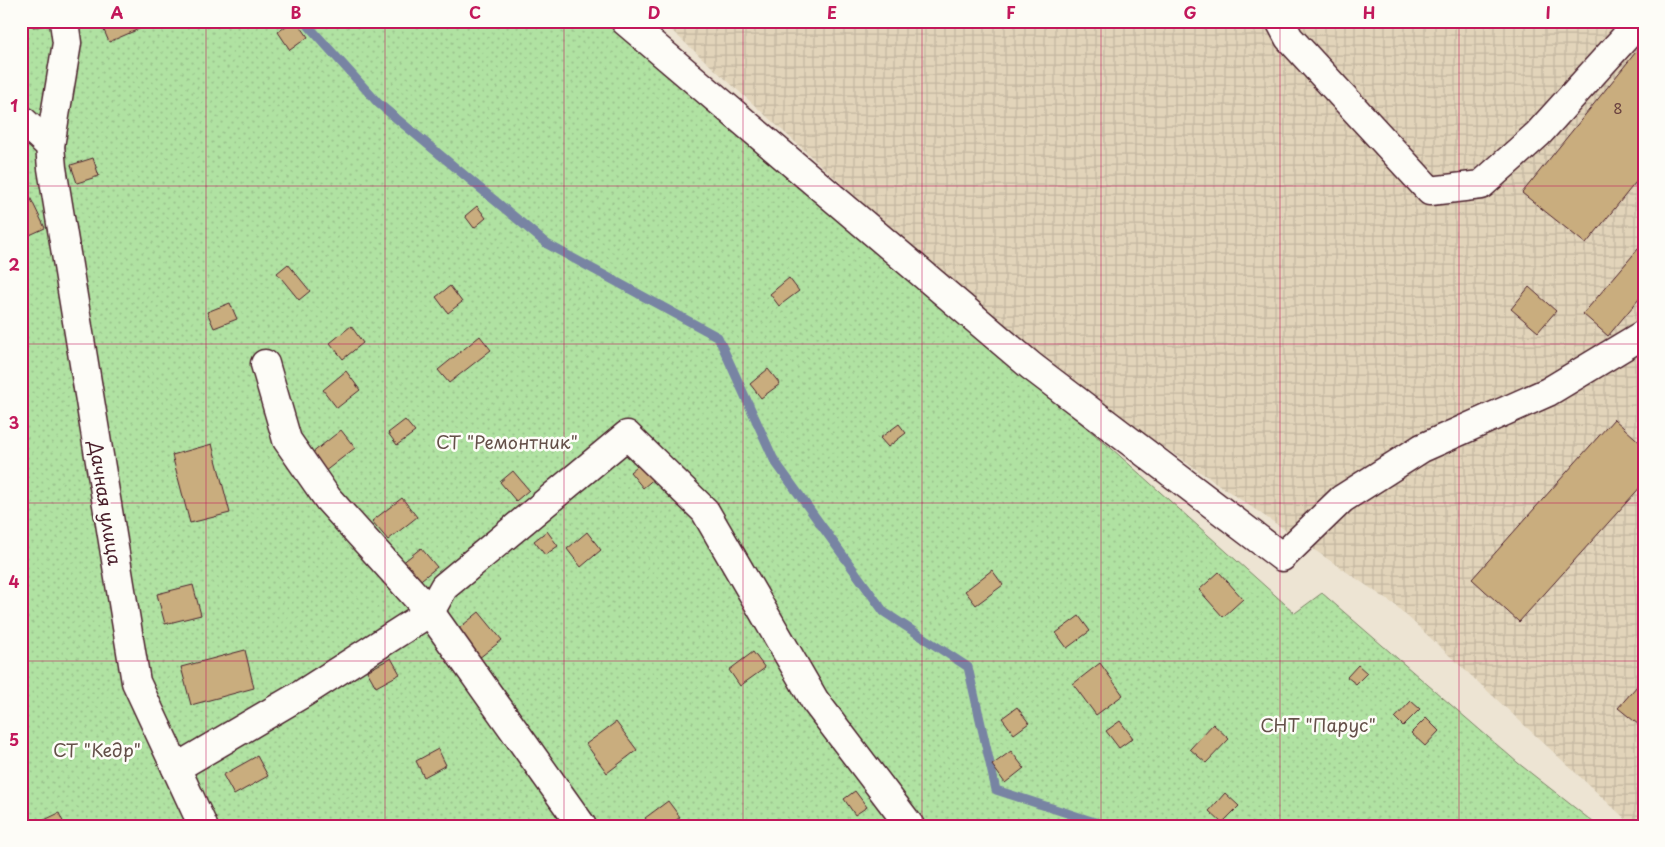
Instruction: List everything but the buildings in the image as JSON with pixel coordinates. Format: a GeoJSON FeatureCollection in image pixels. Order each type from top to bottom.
{"type":"FeatureCollection","features":[{"type":"Feature","properties":{"kind":"street","name":"Дачная улица"},"geometry":{"type":"LineString","coordinates":[[64,21],[67,43],[51,157],[136,682],[203,826]]}},
{"type":"Feature","properties":{"kind":"street"},"geometry":{"type":"LineString","coordinates":[[625,21],[1031,366],[1282,556],[1342,499],[1422,448],[1548,392],[1644,334]]}},
{"type":"Feature","properties":{"kind":"street"},"geometry":{"type":"LineString","coordinates":[[1280,21],[1290,38],[1430,191],[1481,185],[1538,134],[1640,21]]}},
{"type":"Feature","properties":{"kind":"street"},"geometry":{"type":"LineString","coordinates":[[21,120],[51,157]]}},
{"type":"Feature","properties":{"kind":"street"},"geometry":{"type":"LineString","coordinates":[[265,364],[288,440],[328,499],[430,612],[582,826]]}},
{"type":"Feature","properties":{"kind":"street"},"geometry":{"type":"LineString","coordinates":[[176,768],[302,694],[430,612],[444,587],[627,434],[705,511],[815,701],[910,826]]}},
{"type":"Feature","properties":{"kind":"shaded area"},"geometry":{"type":"Polygon","coordinates":[[[661,21],[1644,21],[1644,826],[1633,826],[1395,605],[1039,362],[661,21]]]}},
{"type":"Feature","properties":{"kind":"green space","name":"СТ \"Ремонтник\""},"geometry":{"type":"Polygon","coordinates":[[[21,21],[609,21],[936,304],[1111,448],[1295,613],[1322,593],[1518,763],[1598,826],[21,826],[21,21]]]}},
{"type":"Feature","properties":{"kind":"waterway"},"geometry":{"type":"LineString","coordinates":[[304,21],[378,103],[547,244],[718,337],[774,460],[884,612],[968,667],[996,790],[1107,826]]}},
{"type":"Feature","properties":{"kind":"park label","name":"СНТ \"Парус\""},"geometry":{"type":"Point","coordinates":[1318,724]}},
{"type":"Feature","properties":{"kind":"park label","name":"СТ \"Кедр\""},"geometry":{"type":"Point","coordinates":[97,749]}}]}
